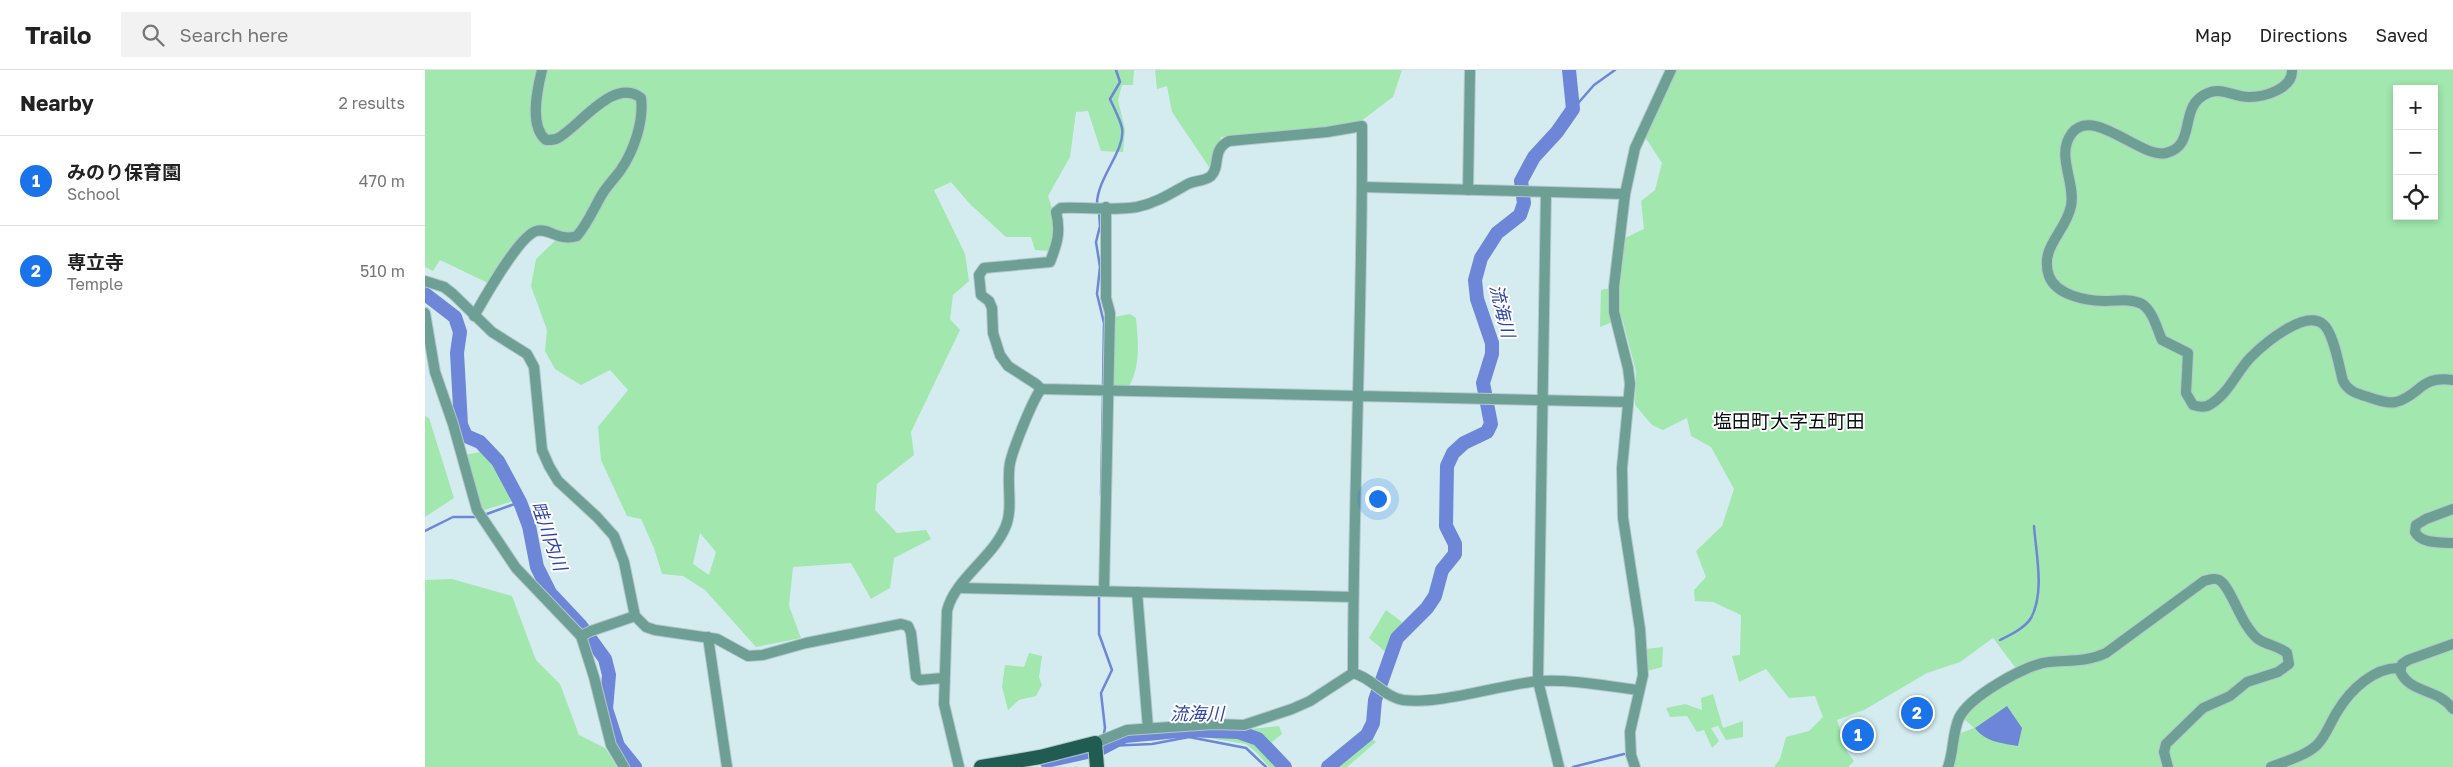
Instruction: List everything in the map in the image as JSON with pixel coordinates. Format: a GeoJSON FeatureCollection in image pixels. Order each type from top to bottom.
{"type":"FeatureCollection","features":[{"type":"Feature","properties":{"kind":"main road"},"geometry":{"type":"LineString","coordinates":[[981,767],[1048,755],[1095,743],[1097,767]]}},
{"type":"Feature","properties":{"kind":"street"},"geometry":{"type":"LineString","coordinates":[[474,316],[493,282],[526,238],[535,231],[543,231],[562,238],[577,236],[590,220],[602,194],[621,170],[643,114],[641,98],[635,92],[627,92],[609,98],[591,109],[558,138],[546,140],[539,134],[536,124],[542,70]]}},
{"type":"Feature","properties":{"kind":"street"},"geometry":{"type":"LineString","coordinates":[[1468,190],[1470,70]]}},
{"type":"Feature","properties":{"kind":"street"},"geometry":{"type":"LineString","coordinates":[[1635,767],[1631,755],[1630,732],[1638,690],[1643,675],[1639,629],[1623,518],[1622,468],[1628,402],[1628,368],[1614,312],[1613,287],[1625,194],[1635,148],[1671,70]]}},
{"type":"Feature","properties":{"kind":"street"},"geometry":{"type":"LineString","coordinates":[[2292,70],[2289,83],[2270,92],[2250,97],[2221,90],[2209,92],[2197,99],[2189,110],[2185,137],[2180,145],[2164,154],[2150,152],[2122,135],[2104,129],[2087,126],[2077,128],[2068,138],[2065,149],[2073,197],[2071,209],[2047,255],[2046,266],[2050,278],[2054,285],[2062,291],[2083,298],[2103,301],[2129,300],[2141,304],[2148,309],[2161,340],[2188,353],[2186,393],[2193,405],[2201,407],[2214,402],[2254,354],[2280,334],[2307,320],[2315,320],[2324,325],[2331,336],[2343,382],[2346,388],[2355,393],[2386,402],[2396,402],[2425,382],[2444,378],[2453,380]]}},
{"type":"Feature","properties":{"kind":"street"},"geometry":{"type":"LineString","coordinates":[[1353,673],[1353,597],[1357,397],[1362,187],[1362,126],[1327,132],[1229,141],[1222,144],[1217,156],[1214,173],[1209,178],[1187,183],[1169,196],[1137,207],[1061,208],[1056,212],[1059,237],[1050,262],[984,268],[979,275],[981,295],[989,301],[992,308],[993,333],[1000,355],[1007,366],[1041,389],[1357,397],[1628,402]]}},
{"type":"Feature","properties":{"kind":"street"},"geometry":{"type":"LineString","coordinates":[[1362,187],[1625,194]]}},
{"type":"Feature","properties":{"kind":"street"},"geometry":{"type":"LineString","coordinates":[[1546,192],[1538,681],[1559,767]]}},
{"type":"Feature","properties":{"kind":"street"},"geometry":{"type":"LineString","coordinates":[[1104,591],[1110,314],[1106,298],[1107,207]]}},
{"type":"Feature","properties":{"kind":"street"},"geometry":{"type":"LineString","coordinates":[[425,281],[444,287],[492,332],[527,354],[534,367],[542,450],[558,481],[597,517],[614,536],[624,562],[635,616],[646,627],[717,639],[748,656],[763,655],[806,643],[901,624],[908,626],[911,633],[916,677],[920,680],[943,678]]}},
{"type":"Feature","properties":{"kind":"street"},"geometry":{"type":"LineString","coordinates":[[425,312],[435,372],[453,424],[477,510],[516,568],[581,636],[594,677],[611,745],[624,767]]}},
{"type":"Feature","properties":{"kind":"street"},"geometry":{"type":"LineString","coordinates":[[959,767],[944,704],[943,678],[947,611],[950,598],[985,560],[1006,527],[1010,503],[1010,464],[1041,389]]}},
{"type":"Feature","properties":{"kind":"street"},"geometry":{"type":"LineString","coordinates":[[2453,509],[2426,519],[2415,529],[2417,537],[2423,540],[2453,543]]}},
{"type":"Feature","properties":{"kind":"street"},"geometry":{"type":"LineString","coordinates":[[1949,767],[1952,740],[1960,717],[1965,710],[2003,680],[2033,666],[2047,662],[2095,658],[2106,653],[2204,581],[2213,578],[2219,580],[2228,589],[2241,620],[2249,630],[2258,639],[2287,653],[2289,664],[2278,672],[2247,682],[2230,696],[2203,708],[2166,744],[2164,752],[2168,767]]}},
{"type":"Feature","properties":{"kind":"street"},"geometry":{"type":"LineString","coordinates":[[959,588],[1353,597]]}},
{"type":"Feature","properties":{"kind":"street"},"geometry":{"type":"LineString","coordinates":[[1137,592],[1148,728]]}},
{"type":"Feature","properties":{"kind":"street"},"geometry":{"type":"LineString","coordinates":[[581,636],[635,616]]}},
{"type":"Feature","properties":{"kind":"street"},"geometry":{"type":"LineString","coordinates":[[708,637],[727,767]]}},
{"type":"Feature","properties":{"kind":"street"},"geometry":{"type":"LineString","coordinates":[[2453,644],[2408,660],[2400,671],[2403,679],[2410,685],[2443,697],[2453,709]]}},
{"type":"Feature","properties":{"kind":"street"},"geometry":{"type":"LineString","coordinates":[[2271,767],[2315,746],[2323,739],[2337,710],[2351,693],[2366,680],[2378,671],[2390,667],[2401,668]]}},
{"type":"Feature","properties":{"kind":"street"},"geometry":{"type":"LineString","coordinates":[[1095,743],[1127,730],[1213,724],[1244,725],[1310,701],[1353,673],[1361,675],[1401,700],[1428,699],[1538,681],[1562,680],[1638,690]]}},
{"type":"Feature","properties":{"kind":"green space"},"geometry":{"type":"Polygon","coordinates":[[[425,70],[1134,70],[1133,85],[1122,85],[1118,100],[1125,130],[1123,152],[1101,151],[1088,111],[1076,112],[1070,157],[1048,196],[1058,227],[1050,251],[1035,250],[1031,237],[1006,237],[970,204],[951,182],[934,190],[965,254],[969,281],[953,295],[950,319],[960,330],[911,432],[914,455],[877,484],[875,510],[897,533],[926,530],[931,539],[894,558],[890,588],[871,599],[851,563],[793,567],[789,606],[801,638],[756,647],[705,590],[683,576],[662,574],[654,548],[641,519],[627,516],[601,460],[598,427],[628,390],[610,370],[581,385],[555,369],[545,351],[547,330],[531,286],[536,259],[556,240],[533,228],[488,283],[440,260],[433,271],[425,267],[425,70]],[[700,533],[693,564],[709,575],[716,552],[700,533]]]}},
{"type":"Feature","properties":{"kind":"green space"},"geometry":{"type":"Polygon","coordinates":[[[1155,70],[1402,70],[1393,97],[1361,121],[1325,129],[1221,137],[1209,167],[1172,112],[1167,86],[1157,89],[1155,70]]]}},
{"type":"Feature","properties":{"kind":"green space"},"geometry":{"type":"Polygon","coordinates":[[[1676,70],[2453,70],[2453,767],[1951,767],[1958,734],[1974,728],[1965,720],[1968,707],[2021,675],[1993,638],[1960,662],[1927,673],[1864,710],[1837,720],[1847,752],[1854,761],[1848,767],[1774,767],[1780,759],[1786,737],[1809,731],[1823,717],[1815,696],[1789,698],[1766,669],[1739,682],[1732,656],[1740,655],[1741,615],[1713,602],[1695,601],[1694,590],[1706,577],[1696,551],[1722,526],[1734,489],[1711,447],[1691,436],[1687,418],[1663,430],[1652,425],[1635,405],[1636,371],[1622,318],[1600,327],[1601,290],[1620,286],[1625,238],[1644,229],[1641,201],[1655,190],[1662,163],[1645,137],[1676,70]]]}},
{"type":"Feature","properties":{"kind":"green space"},"geometry":{"type":"Polygon","coordinates":[[[1130,314],[1136,318],[1137,362],[1129,386],[1113,386],[1114,317],[1130,314]]]}},
{"type":"Feature","properties":{"kind":"green space"},"geometry":{"type":"Polygon","coordinates":[[[425,416],[429,418],[454,498],[425,517],[425,416]]]}},
{"type":"Feature","properties":{"kind":"green space"},"geometry":{"type":"Polygon","coordinates":[[[480,452],[495,465],[513,501],[481,511],[465,455],[480,452]]]}},
{"type":"Feature","properties":{"kind":"green space"},"geometry":{"type":"Polygon","coordinates":[[[452,579],[512,596],[536,660],[560,684],[579,735],[605,748],[617,767],[425,767],[425,580],[452,579]]]}},
{"type":"Feature","properties":{"kind":"green space"},"geometry":{"type":"Polygon","coordinates":[[[1386,610],[1402,622],[1388,654],[1369,638],[1386,610]]]}},
{"type":"Feature","properties":{"kind":"green space"},"geometry":{"type":"Polygon","coordinates":[[[1663,647],[1662,667],[1647,671],[1645,649],[1663,647]]]}},
{"type":"Feature","properties":{"kind":"green space"},"geometry":{"type":"Polygon","coordinates":[[[1029,653],[1042,656],[1039,677],[1042,685],[1036,696],[1019,700],[1008,710],[1002,687],[1005,665],[1024,667],[1029,653]]]}},
{"type":"Feature","properties":{"kind":"green space"},"geometry":{"type":"Polygon","coordinates":[[[1713,694],[1723,728],[1743,721],[1743,737],[1726,740],[1718,726],[1711,728],[1719,741],[1712,748],[1704,730],[1697,732],[1687,716],[1670,717],[1666,708],[1685,704],[1702,710],[1701,698],[1713,694]]]}},
{"type":"Feature","properties":{"kind":"green space"},"geometry":{"type":"Polygon","coordinates":[[[1279,726],[1282,734],[1262,750],[1279,767],[1269,767],[1246,744],[1190,735],[1152,741],[1125,742],[1127,738],[1188,732],[1234,735],[1251,729],[1279,726]]]}},
{"type":"Feature","properties":{"kind":"green space"},"geometry":{"type":"Polygon","coordinates":[[[1370,737],[1376,742],[1347,767],[1332,767],[1370,737]]]}},
{"type":"Feature","properties":{"kind":"water"},"geometry":{"type":"Polygon","coordinates":[[[2007,706],[2022,728],[2018,746],[1989,739],[1975,728],[2007,706]]]}},
{"type":"Feature","properties":{"kind":"waterway"},"geometry":{"type":"LineString","coordinates":[[1097,204],[1101,184],[1116,155],[1122,137],[1122,128],[1110,99],[1120,82],[1116,70]]}},
{"type":"Feature","properties":{"kind":"waterway","name":"流海川"},"geometry":{"type":"LineString","coordinates":[[1328,767],[1367,735],[1373,723],[1375,700],[1397,638],[1427,608],[1435,596],[1442,570],[1455,554],[1455,544],[1446,526],[1447,466],[1453,453],[1464,443],[1487,432],[1491,424],[1483,383],[1492,354],[1492,343],[1477,299],[1475,280],[1481,258],[1497,233],[1520,215],[1524,203],[1521,181],[1534,157],[1557,132],[1573,109],[1569,70]]}},
{"type":"Feature","properties":{"kind":"waterway"},"geometry":{"type":"LineString","coordinates":[[1573,109],[1594,85],[1615,70]]}},
{"type":"Feature","properties":{"kind":"waterway"},"geometry":{"type":"LineString","coordinates":[[1099,212],[1100,226],[1096,242],[1100,267],[1097,294],[1104,323],[1103,386]]}},
{"type":"Feature","properties":{"kind":"waterway","name":"畦川内川"},"geometry":{"type":"LineString","coordinates":[[425,294],[455,317],[460,332],[457,353],[461,425],[466,436],[480,442],[498,461],[520,502],[529,526],[537,567],[550,593],[581,626],[605,659],[609,675],[606,709],[618,746],[635,767]]}},
{"type":"Feature","properties":{"kind":"waterway"},"geometry":{"type":"LineString","coordinates":[[1101,495],[1103,394]]}},
{"type":"Feature","properties":{"kind":"waterway"},"geometry":{"type":"LineString","coordinates":[[484,515],[520,502]]}},
{"type":"Feature","properties":{"kind":"waterway"},"geometry":{"type":"LineString","coordinates":[[425,531],[453,517],[475,517]]}},
{"type":"Feature","properties":{"kind":"waterway"},"geometry":{"type":"LineString","coordinates":[[2000,640],[2025,625],[2031,618],[2035,608],[2038,597],[2039,573],[2034,526]]}},
{"type":"Feature","properties":{"kind":"waterway"},"geometry":{"type":"LineString","coordinates":[[1099,596],[1099,634],[1112,670],[1101,693],[1104,733]]}},
{"type":"Feature","properties":{"kind":"waterway","name":"流海川"},"geometry":{"type":"LineString","coordinates":[[1100,749],[1125,736],[1188,730],[1238,732],[1258,739],[1285,767]]}},
{"type":"Feature","properties":{"kind":"waterway"},"geometry":{"type":"LineString","coordinates":[[1106,746],[1152,744],[1189,737],[1246,748],[1266,767]]}},
{"type":"Feature","properties":{"kind":"waterway","name":"流海川"},"geometry":{"type":"LineString","coordinates":[[1046,761],[1092,751]]}},
{"type":"Feature","properties":{"kind":"waterway"},"geometry":{"type":"LineString","coordinates":[[1573,767],[1624,754]]}},
{"type":"Feature","properties":{"kind":"place","name":"専立寺"},"geometry":{"type":"Point","coordinates":[1917,713]}},
{"type":"Feature","properties":{"kind":"place","name":"みのり保育園"},"geometry":{"type":"Point","coordinates":[1858,735]}},
{"type":"Feature","properties":{"kind":"district","name":"塩田町大字五町田"},"geometry":{"type":"Point","coordinates":[1789,421]}}]}
